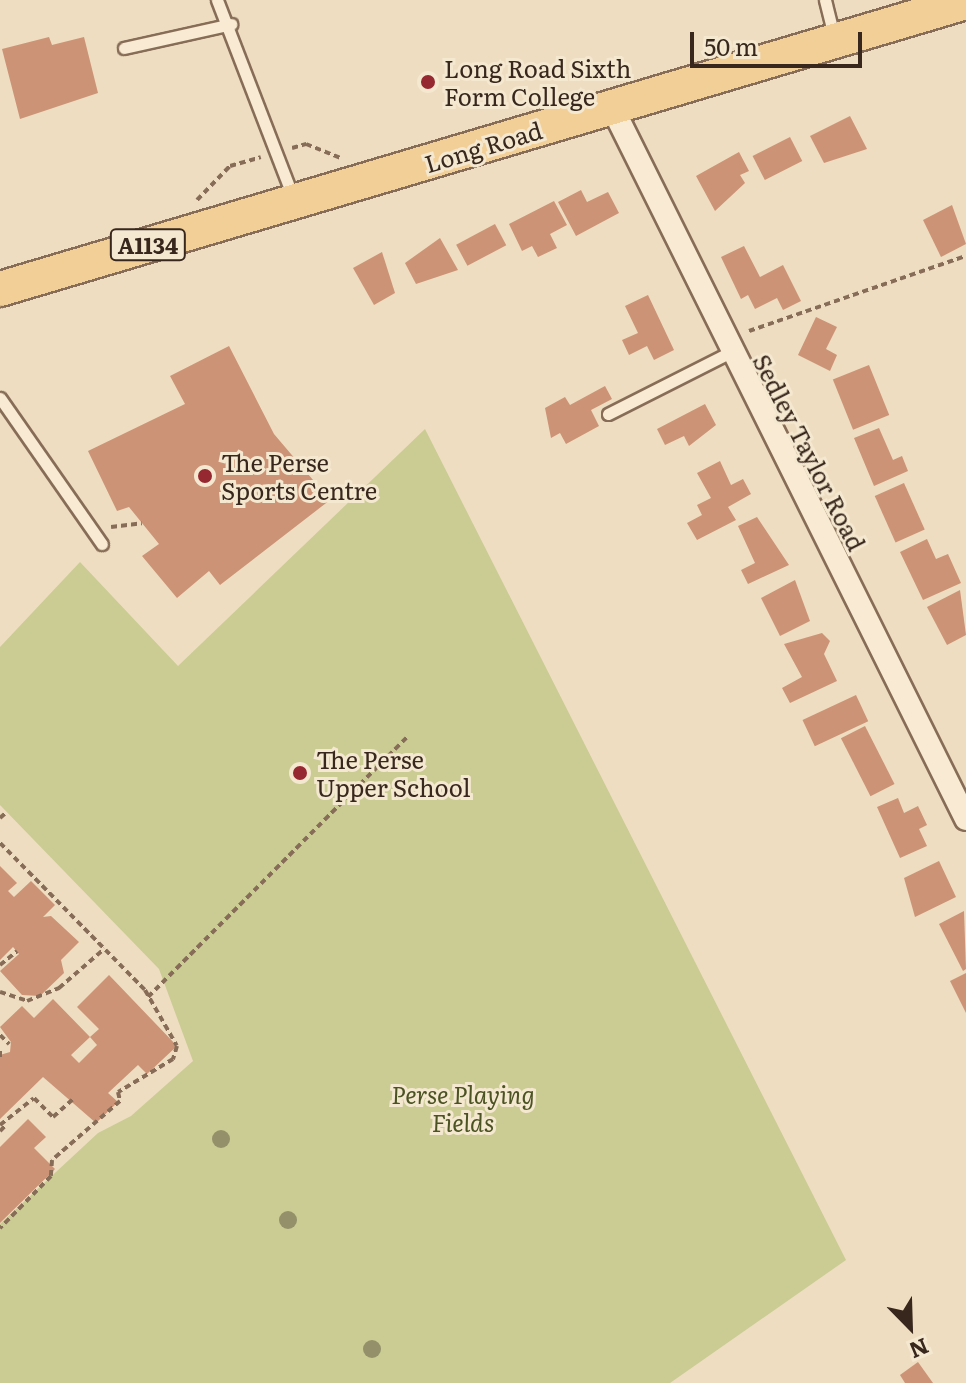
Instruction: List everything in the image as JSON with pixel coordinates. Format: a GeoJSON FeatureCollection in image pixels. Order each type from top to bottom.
{"type":"FeatureCollection","features":[{"type":"Feature","properties":{"kind":"main road","name":"Long Road"},"geometry":{"type":"LineString","coordinates":[[0,289],[966,2]]}},
{"type":"Feature","properties":{"kind":"street","name":"Sedley Taylor Road"},"geometry":{"type":"LineString","coordinates":[[612,107],[728,346],[966,819]]}},
{"type":"Feature","properties":{"kind":"lane"},"geometry":{"type":"LineString","coordinates":[[217,0],[231,24],[295,201]]}},
{"type":"Feature","properties":{"kind":"lane"},"geometry":{"type":"LineString","coordinates":[[825,0],[835,41]]}},
{"type":"Feature","properties":{"kind":"lane"},"geometry":{"type":"LineString","coordinates":[[124,48],[231,24]]}},
{"type":"Feature","properties":{"kind":"lane"},"geometry":{"type":"LineString","coordinates":[[608,414],[728,346]]}},
{"type":"Feature","properties":{"kind":"lane"},"geometry":{"type":"LineString","coordinates":[[0,398],[102,544]]}},
{"type":"Feature","properties":{"kind":"path"},"geometry":{"type":"LineString","coordinates":[[728,346],[966,256]]}},
{"type":"Feature","properties":{"kind":"path"},"geometry":{"type":"LineString","coordinates":[[88,524],[131,530],[142,523]]}},
{"type":"Feature","properties":{"kind":"path"},"geometry":{"type":"LineString","coordinates":[[147,998],[408,736]]}},
{"type":"Feature","properties":{"kind":"path"},"geometry":{"type":"LineString","coordinates":[[0,818],[7,812]]}},
{"type":"Feature","properties":{"kind":"path"},"geometry":{"type":"LineString","coordinates":[[0,843],[104,949],[147,998],[177,1046],[173,1059],[118,1092],[120,1101],[52,1160],[51,1176],[0,1228]]}},
{"type":"Feature","properties":{"kind":"path"},"geometry":{"type":"LineString","coordinates":[[0,992],[27,1001],[59,988],[104,949]]}},
{"type":"Feature","properties":{"kind":"path"},"geometry":{"type":"LineString","coordinates":[[0,965],[17,951]]}},
{"type":"Feature","properties":{"kind":"path"},"geometry":{"type":"LineString","coordinates":[[1,1038],[9,1044]]}},
{"type":"Feature","properties":{"kind":"path"},"geometry":{"type":"LineString","coordinates":[[0,1128],[34,1098],[53,1117],[73,1099]]}},
{"type":"Feature","properties":{"kind":"green space","name":"Perse Playing Fields"},"geometry":{"type":"Polygon","coordinates":[[[425,429],[846,1260],[670,1383],[0,1383],[0,1224],[98,1133],[131,1116],[193,1061],[159,969],[0,805],[0,647],[80,562],[178,666],[425,429]]]}},
{"type":"Feature","properties":{"kind":"building"},"geometry":{"type":"Polygon","coordinates":[[[49,37],[52,45],[84,37],[98,93],[20,119],[2,49],[49,37]]]}},
{"type":"Feature","properties":{"kind":"building"},"geometry":{"type":"Polygon","coordinates":[[[850,116],[867,149],[824,163],[810,136],[850,116]]]}},
{"type":"Feature","properties":{"kind":"building"},"geometry":{"type":"Polygon","coordinates":[[[790,137],[802,161],[765,180],[753,156],[790,137]]]}},
{"type":"Feature","properties":{"kind":"building"},"geometry":{"type":"Polygon","coordinates":[[[739,152],[749,171],[740,175],[745,183],[715,211],[696,176],[739,152]]]}},
{"type":"Feature","properties":{"kind":"building"},"geometry":{"type":"Polygon","coordinates":[[[581,190],[587,202],[608,192],[619,213],[576,236],[558,202],[581,190]]]}},
{"type":"Feature","properties":{"kind":"building"},"geometry":{"type":"Polygon","coordinates":[[[554,201],[567,225],[550,234],[557,248],[538,257],[532,246],[522,251],[509,224],[554,201]]]}},
{"type":"Feature","properties":{"kind":"building"},"geometry":{"type":"Polygon","coordinates":[[[952,205],[966,244],[941,257],[923,220],[952,205]]]}},
{"type":"Feature","properties":{"kind":"building"},"geometry":{"type":"Polygon","coordinates":[[[495,224],[506,245],[467,266],[456,245],[495,224]]]}},
{"type":"Feature","properties":{"kind":"building"},"geometry":{"type":"Polygon","coordinates":[[[440,238],[458,270],[416,284],[405,263],[440,238]]]}},
{"type":"Feature","properties":{"kind":"building"},"geometry":{"type":"Polygon","coordinates":[[[744,246],[760,277],[783,265],[801,301],[783,310],[777,298],[755,309],[748,295],[741,299],[721,257],[744,246]]]}},
{"type":"Feature","properties":{"kind":"building"},"geometry":{"type":"Polygon","coordinates":[[[382,252],[395,293],[374,305],[353,268],[382,252]]]}},
{"type":"Feature","properties":{"kind":"building"},"geometry":{"type":"Polygon","coordinates":[[[648,295],[674,350],[654,360],[647,346],[629,355],[622,340],[638,333],[625,306],[648,295]]]}},
{"type":"Feature","properties":{"kind":"building"},"geometry":{"type":"Polygon","coordinates":[[[816,317],[837,327],[826,349],[837,355],[830,371],[798,355],[816,317]]]}},
{"type":"Feature","properties":{"kind":"building","name":"The Perse Sports Centre"},"geometry":{"type":"Polygon","coordinates":[[[229,346],[274,434],[330,500],[220,585],[209,571],[177,598],[142,556],[159,544],[129,507],[117,511],[88,451],[185,404],[170,376],[229,346]]]}},
{"type":"Feature","properties":{"kind":"building"},"geometry":{"type":"Polygon","coordinates":[[[869,365],[889,415],[853,430],[833,380],[869,365]]]}},
{"type":"Feature","properties":{"kind":"building"},"geometry":{"type":"Polygon","coordinates":[[[605,386],[612,399],[591,410],[599,426],[566,444],[560,433],[551,438],[545,408],[565,397],[570,405],[605,386]]]}},
{"type":"Feature","properties":{"kind":"building"},"geometry":{"type":"Polygon","coordinates":[[[705,404],[716,425],[689,446],[684,436],[665,445],[657,429],[705,404]]]}},
{"type":"Feature","properties":{"kind":"building"},"geometry":{"type":"Polygon","coordinates":[[[879,428],[893,460],[902,456],[908,471],[874,486],[854,438],[879,428]]]}},
{"type":"Feature","properties":{"kind":"building"},"geometry":{"type":"Polygon","coordinates":[[[720,461],[731,485],[743,479],[751,494],[728,507],[736,520],[697,540],[687,523],[702,515],[697,505],[711,498],[697,473],[720,461]]]}},
{"type":"Feature","properties":{"kind":"building"},"geometry":{"type":"Polygon","coordinates":[[[904,483],[925,530],[896,543],[875,496],[904,483]]]}},
{"type":"Feature","properties":{"kind":"building"},"geometry":{"type":"Polygon","coordinates":[[[757,517],[789,565],[748,584],[741,570],[755,563],[738,526],[757,517]]]}},
{"type":"Feature","properties":{"kind":"building"},"geometry":{"type":"Polygon","coordinates":[[[927,539],[936,559],[948,554],[961,583],[923,600],[900,552],[927,539]]]}},
{"type":"Feature","properties":{"kind":"building"},"geometry":{"type":"Polygon","coordinates":[[[795,580],[810,621],[780,636],[761,598],[795,580]]]}},
{"type":"Feature","properties":{"kind":"building"},"geometry":{"type":"Polygon","coordinates":[[[960,590],[966,635],[947,645],[927,607],[960,590]]]}},
{"type":"Feature","properties":{"kind":"building"},"geometry":{"type":"Polygon","coordinates":[[[822,633],[830,641],[824,654],[837,681],[790,703],[782,688],[802,677],[784,644],[822,633]]]}},
{"type":"Feature","properties":{"kind":"building"},"geometry":{"type":"Polygon","coordinates":[[[856,695],[868,721],[815,746],[803,720],[856,695]]]}},
{"type":"Feature","properties":{"kind":"building"},"geometry":{"type":"Polygon","coordinates":[[[865,726],[895,784],[870,796],[841,738],[865,726]]]}},
{"type":"Feature","properties":{"kind":"building"},"geometry":{"type":"Polygon","coordinates":[[[898,798],[904,813],[918,806],[927,825],[919,829],[927,846],[900,858],[877,807],[898,798]]]}},
{"type":"Feature","properties":{"kind":"building"},"geometry":{"type":"Polygon","coordinates":[[[939,861],[956,897],[915,917],[904,878],[939,861]]]}},
{"type":"Feature","properties":{"kind":"building"},"geometry":{"type":"Polygon","coordinates":[[[0,866],[17,883],[8,891],[14,897],[31,881],[55,905],[43,917],[51,916],[79,942],[61,960],[64,973],[40,996],[22,995],[0,971],[19,954],[13,947],[0,960],[0,866]]]}},
{"type":"Feature","properties":{"kind":"building"},"geometry":{"type":"Polygon","coordinates":[[[964,911],[966,969],[963,971],[939,924],[964,911]]]}},
{"type":"Feature","properties":{"kind":"building"},"geometry":{"type":"Polygon","coordinates":[[[966,973],[966,1013],[950,981],[966,973]]]}},
{"type":"Feature","properties":{"kind":"building"},"geometry":{"type":"Polygon","coordinates":[[[109,975],[177,1046],[147,1074],[138,1065],[108,1093],[118,1102],[96,1123],[43,1077],[0,1119],[0,1055],[10,1052],[11,1042],[0,1027],[22,1006],[34,1018],[53,999],[90,1037],[99,1029],[77,1007],[109,975]],[[90,1037],[71,1055],[79,1063],[97,1045],[90,1037]]]}},
{"type":"Feature","properties":{"kind":"building"},"geometry":{"type":"Polygon","coordinates":[[[28,1119],[46,1137],[34,1148],[55,1169],[0,1223],[0,1147],[28,1119]]]}},
{"type":"Feature","properties":{"kind":"building"},"geometry":{"type":"Polygon","coordinates":[[[918,1362],[933,1383],[905,1383],[900,1375],[918,1362]]]}},
{"type":"Feature","properties":{"kind":"place","name":"Long Road Sixth Form College"},"geometry":{"type":"Point","coordinates":[428,82]}},
{"type":"Feature","properties":{"kind":"place","name":"The Perse Sports Centre"},"geometry":{"type":"Point","coordinates":[205,476]}},
{"type":"Feature","properties":{"kind":"place","name":"The Perse Upper School"},"geometry":{"type":"Point","coordinates":[300,773]}}]}
